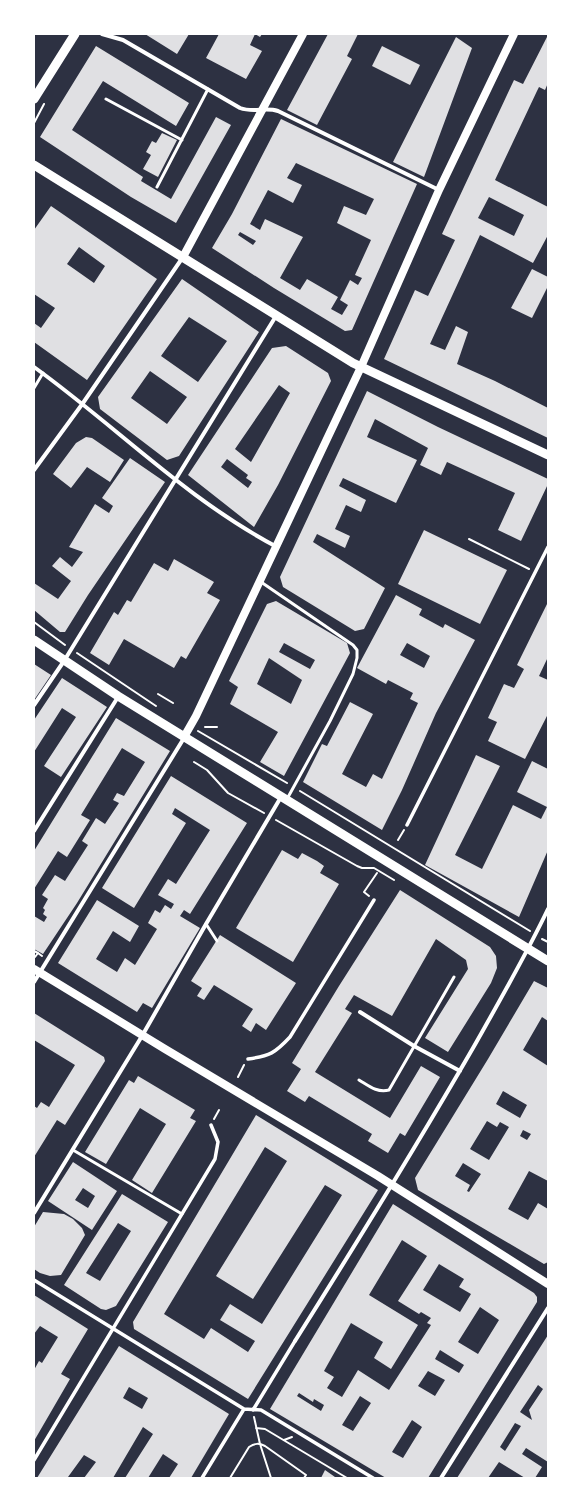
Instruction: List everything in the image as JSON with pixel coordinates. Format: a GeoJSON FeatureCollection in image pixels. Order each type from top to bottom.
{"type":"FeatureCollection","features":[{"type":"Feature","properties":{"kind":"main road"},"geometry":{"type":"LineString","coordinates":[[35,94],[75,34]]}},
{"type":"Feature","properties":{"kind":"main road"},"geometry":{"type":"LineString","coordinates":[[183,257],[303,34]]}},
{"type":"Feature","properties":{"kind":"main road"},"geometry":{"type":"LineString","coordinates":[[184,737],[196,716],[277,547],[361,367],[439,190],[514,34]]}},
{"type":"Feature","properties":{"kind":"main road"},"geometry":{"type":"LineString","coordinates":[[34,165],[276,316],[361,367],[548,455]]}},
{"type":"Feature","properties":{"kind":"main road"},"geometry":{"type":"LineString","coordinates":[[34,640],[118,696],[544,959]]}},
{"type":"Feature","properties":{"kind":"main road"},"geometry":{"type":"LineString","coordinates":[[37,971],[142,1036],[393,1184],[548,1284]]}},
{"type":"Feature","properties":{"kind":"street"},"geometry":{"type":"LineString","coordinates":[[102,34],[124,40]]}},
{"type":"Feature","properties":{"kind":"street"},"geometry":{"type":"LineString","coordinates":[[118,34],[124,40],[240,108],[247,110],[268,109],[278,111],[439,190]]}},
{"type":"Feature","properties":{"kind":"street"},"geometry":{"type":"LineString","coordinates":[[34,470],[83,403],[183,257]]}},
{"type":"Feature","properties":{"kind":"street"},"geometry":{"type":"LineString","coordinates":[[34,705],[64,661],[276,316]]}},
{"type":"Feature","properties":{"kind":"street"},"geometry":{"type":"LineString","coordinates":[[34,367],[83,403],[175,480],[238,526],[277,547]]}},
{"type":"Feature","properties":{"kind":"street"},"geometry":{"type":"LineString","coordinates":[[407,825],[548,547]]}},
{"type":"Feature","properties":{"kind":"street"},"geometry":{"type":"LineString","coordinates":[[34,831],[118,696]]}},
{"type":"Feature","properties":{"kind":"street"},"geometry":{"type":"LineString","coordinates":[[34,982],[37,971],[184,737]]}},
{"type":"Feature","properties":{"kind":"street"},"geometry":{"type":"LineString","coordinates":[[34,1213],[142,1036],[206,924],[270,817],[284,799]]}},
{"type":"Feature","properties":{"kind":"street"},"geometry":{"type":"LineString","coordinates":[[248,1059],[265,1057],[278,1050],[290,1037],[374,900]]}},
{"type":"Feature","properties":{"kind":"street"},"geometry":{"type":"LineString","coordinates":[[253,1410],[393,1184],[460,1071],[529,949],[548,909]]}},
{"type":"Feature","properties":{"kind":"street"},"geometry":{"type":"LineString","coordinates":[[360,1012],[414,1046],[460,1071]]}},
{"type":"Feature","properties":{"kind":"street"},"geometry":{"type":"LineString","coordinates":[[34,1460],[215,1159],[218,1142],[211,1125]]}},
{"type":"Feature","properties":{"kind":"street"},"geometry":{"type":"LineString","coordinates":[[34,1280],[244,1409],[261,1410],[373,1478]]}},
{"type":"Feature","properties":{"kind":"street"},"geometry":{"type":"LineString","coordinates":[[441,1478],[548,1308]]}},
{"type":"Feature","properties":{"kind":"street"},"geometry":{"type":"LineString","coordinates":[[202,1478],[244,1409]]}},
{"type":"Feature","properties":{"kind":"lane"},"geometry":{"type":"LineString","coordinates":[[157,187],[208,89]]}},
{"type":"Feature","properties":{"kind":"lane"},"geometry":{"type":"LineString","coordinates":[[106,99],[182,140]]}},
{"type":"Feature","properties":{"kind":"lane"},"geometry":{"type":"LineString","coordinates":[[34,388],[43,373]]}},
{"type":"Feature","properties":{"kind":"lane"},"geometry":{"type":"LineString","coordinates":[[260,581],[353,644],[357,650],[358,658],[353,674],[330,721],[293,787],[284,799]]}},
{"type":"Feature","properties":{"kind":"lane"},"geometry":{"type":"LineString","coordinates":[[206,924],[217,941]]}},
{"type":"Feature","properties":{"kind":"lane"},"geometry":{"type":"LineString","coordinates":[[359,1080],[382,1092],[389,1090],[454,977]]}},
{"type":"Feature","properties":{"kind":"lane"},"geometry":{"type":"LineString","coordinates":[[73,1150],[182,1214]]}},
{"type":"Feature","properties":{"kind":"path"},"geometry":{"type":"LineString","coordinates":[[469,539],[535,573]]}},
{"type":"Feature","properties":{"kind":"path"},"geometry":{"type":"LineString","coordinates":[[34,622],[64,644]]}},
{"type":"Feature","properties":{"kind":"path"},"geometry":{"type":"LineString","coordinates":[[83,657],[157,707]]}},
{"type":"Feature","properties":{"kind":"path"},"geometry":{"type":"LineString","coordinates":[[158,694],[172,703]]}},
{"type":"Feature","properties":{"kind":"path"},"geometry":{"type":"LineString","coordinates":[[205,727],[217,727]]}},
{"type":"Feature","properties":{"kind":"path"},"geometry":{"type":"LineString","coordinates":[[197,731],[293,787],[519,925]]}},
{"type":"Feature","properties":{"kind":"path"},"geometry":{"type":"LineString","coordinates":[[194,762],[207,770],[228,793],[357,866],[362,868],[374,868],[397,881]]}},
{"type":"Feature","properties":{"kind":"path"},"geometry":{"type":"LineString","coordinates":[[398,840],[407,825]]}},
{"type":"Feature","properties":{"kind":"path"},"geometry":{"type":"LineString","coordinates":[[364,892],[377,874]]}},
{"type":"Feature","properties":{"kind":"path"},"geometry":{"type":"LineString","coordinates":[[34,950],[43,956],[45,955]]}},
{"type":"Feature","properties":{"kind":"path"},"geometry":{"type":"LineString","coordinates":[[35,957],[38,953]]}},
{"type":"Feature","properties":{"kind":"path"},"geometry":{"type":"LineString","coordinates":[[238,1077],[248,1059]]}},
{"type":"Feature","properties":{"kind":"path"},"geometry":{"type":"LineString","coordinates":[[253,1410],[260,1444],[271,1478]]}},
{"type":"Feature","properties":{"kind":"path"},"geometry":{"type":"LineString","coordinates":[[256,1428],[265,1429],[347,1478]]}},
{"type":"Feature","properties":{"kind":"path"},"geometry":{"type":"LineString","coordinates":[[230,1478],[249,1447],[253,1444],[265,1446],[306,1475],[304,1478]]}},
{"type":"Feature","properties":{"kind":"building"},"geometry":{"type":"Polygon","coordinates":[[[145,34],[189,34],[177,54],[145,34]]]}},
{"type":"Feature","properties":{"kind":"building"},"geometry":{"type":"Polygon","coordinates":[[[219,34],[255,34],[250,45],[262,51],[246,79],[206,58],[219,34]]]}},
{"type":"Feature","properties":{"kind":"building"},"geometry":{"type":"Polygon","coordinates":[[[255,34],[262,34],[260,37],[255,34]]]}},
{"type":"Feature","properties":{"kind":"building"},"geometry":{"type":"Polygon","coordinates":[[[328,34],[358,34],[347,56],[352,59],[317,125],[287,110],[328,34]]]}},
{"type":"Feature","properties":{"kind":"building"},"geometry":{"type":"Polygon","coordinates":[[[548,35],[548,83],[545,90],[539,87],[495,180],[548,207],[548,235],[533,263],[480,235],[430,344],[445,350],[456,326],[468,332],[457,364],[495,381],[548,408],[548,438],[384,359],[415,290],[428,296],[455,240],[442,234],[514,80],[523,84],[548,35]],[[489,197],[478,218],[514,236],[524,215],[489,197]]]}},
{"type":"Feature","properties":{"kind":"building"},"geometry":{"type":"Polygon","coordinates":[[[456,37],[472,48],[424,177],[393,162],[456,37]]]}},
{"type":"Feature","properties":{"kind":"building"},"geometry":{"type":"Polygon","coordinates":[[[96,46],[189,103],[176,126],[103,81],[72,130],[143,177],[141,181],[171,199],[216,117],[231,125],[176,223],[131,197],[40,137],[96,46]]]}},
{"type":"Feature","properties":{"kind":"building"},"geometry":{"type":"Polygon","coordinates":[[[382,46],[420,65],[410,85],[372,66],[382,46]]]}},
{"type":"Feature","properties":{"kind":"building"},"geometry":{"type":"Polygon","coordinates":[[[281,119],[417,184],[352,330],[345,331],[212,248],[232,214],[281,119]],[[296,163],[287,178],[302,185],[293,203],[268,190],[250,224],[260,230],[265,219],[303,237],[280,278],[300,290],[307,279],[338,297],[331,309],[342,315],[348,305],[340,300],[350,280],[358,285],[362,278],[355,275],[371,240],[337,223],[344,206],[366,215],[374,199],[296,163]],[[240,232],[238,235],[253,245],[256,241],[240,232]]]}},
{"type":"Feature","properties":{"kind":"building"},"geometry":{"type":"Polygon","coordinates":[[[162,133],[177,140],[158,177],[143,169],[151,155],[146,152],[152,141],[156,143],[162,133]]]}},
{"type":"Feature","properties":{"kind":"building"},"geometry":{"type":"Polygon","coordinates":[[[51,206],[157,279],[87,380],[34,342],[34,323],[41,328],[55,308],[34,294],[34,230],[51,206]],[[79,247],[67,264],[94,283],[105,266],[79,247]]]}},
{"type":"Feature","properties":{"kind":"building"},"geometry":{"type":"Polygon","coordinates":[[[532,269],[548,277],[548,286],[532,318],[511,308],[532,269]]]}},
{"type":"Feature","properties":{"kind":"building"},"geometry":{"type":"Polygon","coordinates":[[[182,279],[259,332],[179,456],[167,460],[100,409],[98,397],[182,279]],[[189,317],[161,356],[198,382],[227,341],[189,317]],[[150,371],[131,398],[167,424],[187,397],[150,371]]]}},
{"type":"Feature","properties":{"kind":"building"},"geometry":{"type":"Polygon","coordinates":[[[286,346],[328,373],[331,381],[278,485],[254,527],[188,475],[272,348],[286,346]],[[279,385],[235,449],[251,462],[290,393],[279,385]],[[227,459],[221,467],[248,488],[252,482],[246,478],[248,475],[227,459]]]}},
{"type":"Feature","properties":{"kind":"building"},"geometry":{"type":"Polygon","coordinates":[[[367,391],[438,427],[548,479],[548,484],[521,541],[498,530],[515,493],[447,462],[441,475],[420,465],[428,448],[375,419],[367,437],[417,460],[396,503],[343,478],[339,486],[366,500],[361,512],[346,505],[335,529],[350,536],[345,548],[317,534],[313,542],[385,588],[364,629],[355,631],[283,587],[280,577],[367,391]]]}},
{"type":"Feature","properties":{"kind":"building"},"geometry":{"type":"Polygon","coordinates":[[[86,437],[92,438],[124,460],[110,482],[87,467],[71,488],[53,474],[76,443],[86,437]]]}},
{"type":"Feature","properties":{"kind":"building"},"geometry":{"type":"Polygon","coordinates":[[[130,458],[165,482],[88,595],[65,632],[60,632],[34,610],[34,583],[58,599],[71,581],[52,566],[60,557],[72,567],[83,552],[69,547],[95,504],[109,513],[113,506],[102,498],[130,458]]]}},
{"type":"Feature","properties":{"kind":"building"},"geometry":{"type":"Polygon","coordinates":[[[424,530],[507,570],[480,624],[398,584],[424,530]]]}},
{"type":"Feature","properties":{"kind":"building"},"geometry":{"type":"Polygon","coordinates":[[[174,559],[214,582],[207,593],[220,600],[186,659],[181,656],[174,668],[124,639],[109,665],[90,653],[114,612],[118,615],[127,600],[131,602],[154,563],[168,571],[174,559]]]}},
{"type":"Feature","properties":{"kind":"building"},"geometry":{"type":"Polygon","coordinates":[[[396,595],[422,609],[419,615],[443,628],[445,624],[475,640],[436,713],[402,790],[382,830],[303,782],[322,744],[327,746],[350,702],[373,714],[342,774],[366,787],[373,774],[382,779],[418,703],[410,699],[413,693],[388,680],[386,684],[357,668],[396,595]],[[407,643],[400,655],[424,668],[430,656],[407,643]]]}},
{"type":"Feature","properties":{"kind":"building"},"geometry":{"type":"Polygon","coordinates":[[[276,601],[347,643],[350,653],[284,776],[260,762],[278,732],[230,704],[238,687],[229,681],[267,604],[276,601]],[[284,643],[279,652],[310,669],[315,660],[284,643]],[[269,658],[257,684],[291,704],[302,680],[269,658]]]}},
{"type":"Feature","properties":{"kind":"building"},"geometry":{"type":"Polygon","coordinates":[[[548,602],[548,657],[539,676],[548,680],[548,714],[525,759],[488,741],[497,722],[488,718],[504,684],[514,688],[524,669],[517,665],[548,602]]]}},
{"type":"Feature","properties":{"kind":"building"},"geometry":{"type":"Polygon","coordinates":[[[34,664],[51,675],[34,700],[34,664]]]}},
{"type":"Feature","properties":{"kind":"building"},"geometry":{"type":"Polygon","coordinates":[[[62,678],[107,707],[61,777],[44,766],[76,717],[62,708],[34,752],[34,720],[62,678]]]}},
{"type":"Feature","properties":{"kind":"building"},"geometry":{"type":"Polygon","coordinates":[[[116,718],[170,751],[77,903],[43,954],[34,949],[34,916],[44,922],[47,917],[43,914],[45,910],[43,908],[48,899],[42,895],[55,875],[65,881],[88,845],[82,841],[96,818],[105,824],[119,803],[113,800],[117,793],[124,796],[145,762],[122,748],[81,815],[90,820],[67,857],[58,851],[34,889],[34,851],[116,718]]]}},
{"type":"Feature","properties":{"kind":"building"},"geometry":{"type":"Polygon","coordinates":[[[476,755],[500,766],[455,855],[482,869],[513,805],[541,819],[547,807],[517,792],[532,761],[548,769],[548,850],[519,917],[425,865],[476,755]]]}},
{"type":"Feature","properties":{"kind":"building"},"geometry":{"type":"Polygon","coordinates":[[[171,776],[247,823],[190,914],[184,910],[180,916],[200,928],[152,1008],[143,1003],[137,1012],[58,963],[97,900],[139,926],[130,942],[113,931],[96,959],[117,972],[125,958],[135,965],[157,929],[148,923],[155,910],[160,913],[165,905],[171,909],[174,904],[158,895],[168,879],[176,884],[210,830],[175,808],[172,814],[186,823],[134,908],[102,888],[171,776]]]}},
{"type":"Feature","properties":{"kind":"building"},"geometry":{"type":"Polygon","coordinates":[[[282,850],[298,859],[302,853],[317,861],[324,866],[320,873],[339,884],[293,962],[236,928],[282,850]]]}},
{"type":"Feature","properties":{"kind":"building"},"geometry":{"type":"Polygon","coordinates":[[[400,890],[490,947],[496,956],[497,968],[491,983],[448,1052],[425,1038],[468,969],[466,960],[436,939],[392,1016],[354,995],[345,1009],[352,1013],[315,1072],[390,1118],[421,1066],[440,1077],[405,1136],[400,1133],[388,1153],[368,1141],[372,1134],[309,1096],[305,1102],[287,1091],[301,1069],[292,1063],[400,890]]]}},
{"type":"Feature","properties":{"kind":"building"},"geometry":{"type":"Polygon","coordinates":[[[220,935],[296,983],[266,1030],[256,1023],[251,1032],[242,1026],[253,1009],[214,985],[204,1000],[197,996],[202,988],[191,981],[220,935]]]}},
{"type":"Feature","properties":{"kind":"building"},"geometry":{"type":"Polygon","coordinates":[[[534,981],[548,988],[548,1021],[542,1017],[523,1050],[548,1066],[548,1181],[529,1171],[508,1209],[528,1220],[538,1203],[548,1209],[548,1262],[544,1264],[418,1190],[415,1178],[534,981]],[[503,1091],[496,1104],[520,1118],[527,1105],[503,1091]],[[487,1121],[470,1149],[489,1160],[509,1127],[500,1122],[497,1127],[487,1121]],[[523,1130],[520,1136],[527,1140],[531,1134],[523,1130]],[[463,1163],[455,1176],[470,1185],[467,1191],[469,1192],[481,1174],[463,1163]]]}},
{"type":"Feature","properties":{"kind":"building"},"geometry":{"type":"Polygon","coordinates":[[[34,1013],[104,1057],[105,1061],[65,1125],[57,1120],[34,1157],[34,1106],[37,1108],[41,1102],[49,1107],[75,1065],[34,1040],[34,1013]]]}},
{"type":"Feature","properties":{"kind":"building"},"geometry":{"type":"Polygon","coordinates":[[[138,1076],[195,1110],[190,1118],[196,1121],[152,1193],[132,1180],[166,1124],[140,1108],[106,1164],[85,1152],[129,1080],[134,1083],[138,1076]]]}},
{"type":"Feature","properties":{"kind":"building"},"geometry":{"type":"Polygon","coordinates":[[[256,1115],[378,1190],[248,1399],[134,1329],[133,1322],[256,1115]],[[265,1147],[164,1314],[204,1339],[211,1328],[248,1352],[255,1341],[220,1320],[230,1304],[262,1324],[342,1195],[325,1185],[253,1299],[216,1276],[287,1161],[265,1147]]]}},
{"type":"Feature","properties":{"kind":"building"},"geometry":{"type":"Polygon","coordinates":[[[73,1162],[117,1191],[92,1230],[48,1201],[73,1162]],[[83,1188],[75,1200],[88,1208],[95,1196],[83,1188]]]}},
{"type":"Feature","properties":{"kind":"building"},"geometry":{"type":"Polygon","coordinates":[[[122,1194],[168,1222],[116,1306],[106,1310],[101,1309],[64,1285],[122,1194]],[[118,1223],[86,1273],[100,1281],[131,1231],[118,1223]]]}},
{"type":"Feature","properties":{"kind":"building"},"geometry":{"type":"Polygon","coordinates":[[[393,1204],[534,1293],[537,1297],[537,1302],[428,1478],[386,1478],[270,1409],[393,1204]],[[402,1240],[369,1295],[418,1325],[391,1369],[374,1358],[383,1342],[351,1323],[324,1371],[334,1377],[327,1388],[342,1397],[358,1370],[389,1390],[431,1325],[427,1323],[431,1318],[421,1312],[419,1314],[398,1301],[427,1256],[402,1240]],[[439,1264],[423,1290],[460,1312],[471,1294],[459,1287],[464,1279],[439,1264]],[[480,1307],[458,1342],[478,1354],[499,1320],[480,1307]],[[440,1350],[435,1359],[459,1373],[464,1365],[440,1350]],[[428,1371],[418,1386],[435,1396],[445,1380],[428,1371]],[[299,1393],[297,1396],[321,1411],[324,1405],[314,1399],[313,1402],[299,1393]],[[360,1396],[342,1425],[353,1431],[371,1403],[360,1396]],[[412,1420],[392,1452],[403,1458],[422,1427],[412,1420]]]}},
{"type":"Feature","properties":{"kind":"building"},"geometry":{"type":"Polygon","coordinates":[[[43,1212],[64,1214],[73,1219],[82,1228],[85,1235],[61,1275],[50,1276],[40,1273],[34,1269],[34,1227],[43,1212]]]}},
{"type":"Feature","properties":{"kind":"building"},"geometry":{"type":"Polygon","coordinates":[[[34,1295],[88,1329],[61,1374],[70,1379],[34,1441],[34,1370],[39,1361],[42,1363],[58,1337],[40,1326],[34,1334],[34,1295]]]}},
{"type":"Feature","properties":{"kind":"building"},"geometry":{"type":"Polygon","coordinates":[[[548,1335],[548,1462],[526,1448],[522,1454],[542,1467],[535,1478],[525,1478],[499,1462],[488,1478],[457,1478],[548,1335]],[[538,1385],[520,1412],[532,1420],[529,1410],[543,1389],[538,1385]],[[515,1423],[500,1447],[505,1451],[521,1426],[515,1423]]]}},
{"type":"Feature","properties":{"kind":"building"},"geometry":{"type":"Polygon","coordinates":[[[119,1346],[229,1414],[191,1478],[169,1478],[178,1464],[163,1454],[148,1478],[125,1478],[153,1434],[143,1427],[113,1478],[84,1478],[96,1462],[84,1455],[68,1477],[69,1478],[37,1478],[119,1346]],[[129,1387],[123,1398],[142,1409],[148,1398],[129,1387]]]}},
{"type":"Feature","properties":{"kind":"building"},"geometry":{"type":"Polygon","coordinates":[[[325,1470],[335,1477],[335,1478],[321,1478],[325,1470]]]}}]}
